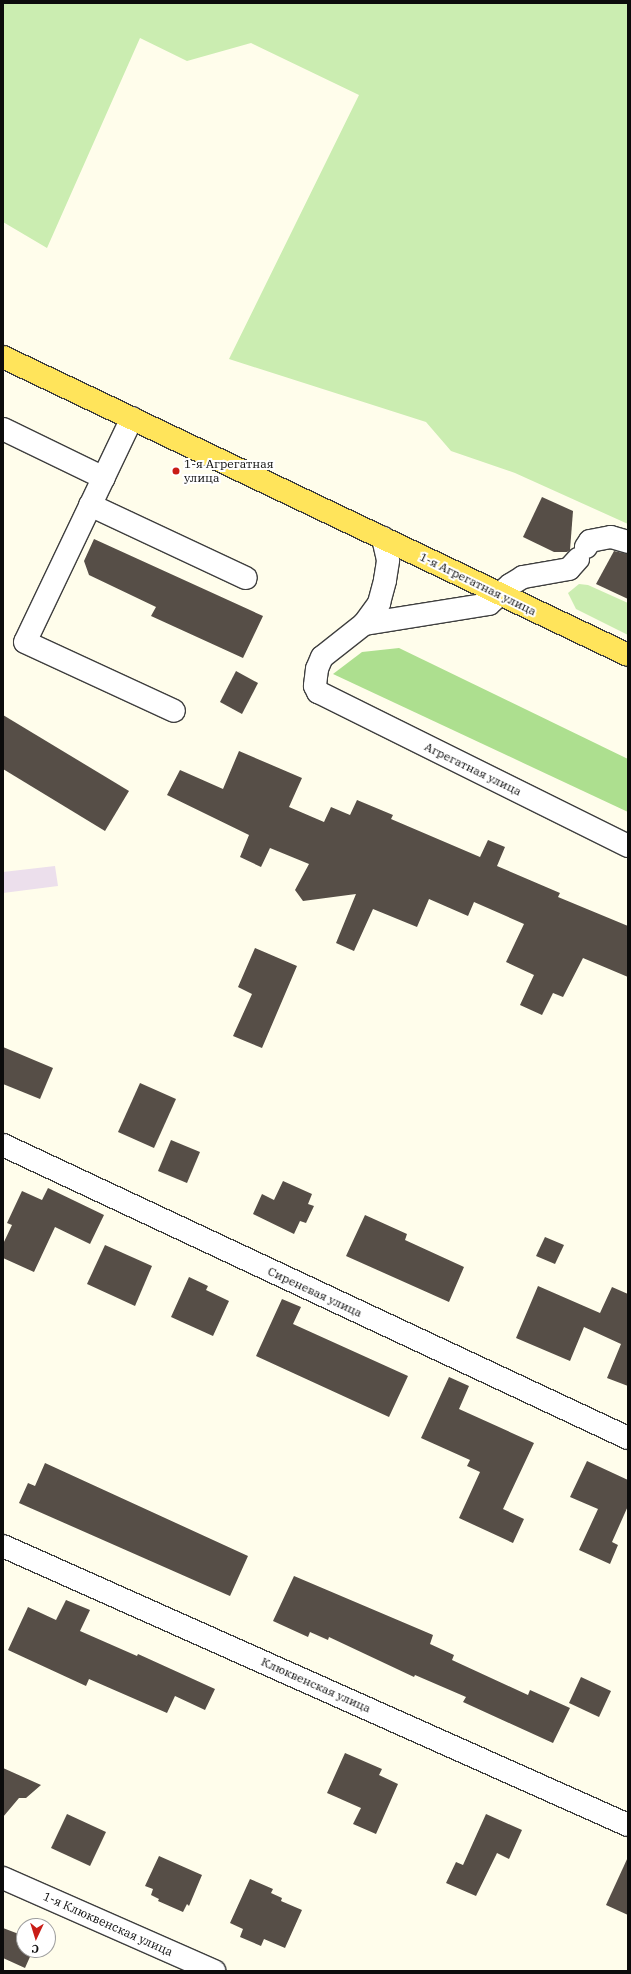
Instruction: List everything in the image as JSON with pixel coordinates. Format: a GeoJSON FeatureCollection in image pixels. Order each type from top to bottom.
{"type":"FeatureCollection","features":[{"type":"Feature","properties":{"kind":"main road","name":"1-я Агрегатная улица"},"geometry":{"type":"LineString","coordinates":[[3,358],[628,655]]}},
{"type":"Feature","properties":{"kind":"street"},"geometry":{"type":"LineString","coordinates":[[132,418],[25,642],[174,711]]}},
{"type":"Feature","properties":{"kind":"street"},"geometry":{"type":"LineString","coordinates":[[3,429],[104,478]]}},
{"type":"Feature","properties":{"kind":"street"},"geometry":{"type":"LineString","coordinates":[[90,505],[246,578]]}},
{"type":"Feature","properties":{"kind":"street"},"geometry":{"type":"LineString","coordinates":[[364,624],[490,604],[510,584],[523,577],[569,569],[590,541],[611,537],[628,542]]}},
{"type":"Feature","properties":{"kind":"street"},"geometry":{"type":"LineString","coordinates":[[364,624],[379,603],[385,580],[388,560],[383,538]]}},
{"type":"Feature","properties":{"kind":"street","name":"Агрегатная улица"},"geometry":{"type":"LineString","coordinates":[[364,624],[322,657],[317,669],[315,686],[318,692],[628,846]]}},
{"type":"Feature","properties":{"kind":"street","name":"Сиреневая улица"},"geometry":{"type":"LineString","coordinates":[[3,1144],[628,1438]]}},
{"type":"Feature","properties":{"kind":"street","name":"Клюквенская улица"},"geometry":{"type":"LineString","coordinates":[[3,1546],[628,1825]]}},
{"type":"Feature","properties":{"kind":"street","name":"1-я Клюквенская улица"},"geometry":{"type":"LineString","coordinates":[[3,1878],[214,1971]]}},
{"type":"Feature","properties":{"kind":"shaded area"},"geometry":{"type":"Polygon","coordinates":[[[55,866],[58,886],[3,893],[3,872],[55,866]]]}},
{"type":"Feature","properties":{"kind":"green space"},"geometry":{"type":"Polygon","coordinates":[[[3,3],[628,3],[628,524],[515,473],[451,451],[426,422],[229,359],[359,95],[251,43],[187,61],[140,38],[47,248],[3,222],[3,3]]]}},
{"type":"Feature","properties":{"kind":"green space"},"geometry":{"type":"Polygon","coordinates":[[[579,584],[588,585],[628,603],[628,635],[576,609],[568,593],[579,584]]]}},
{"type":"Feature","properties":{"kind":"green space"},"geometry":{"type":"Polygon","coordinates":[[[399,648],[628,759],[628,812],[333,674],[362,652],[399,648]]]}},
{"type":"Feature","properties":{"kind":"building"},"geometry":{"type":"Polygon","coordinates":[[[542,497],[573,511],[570,550],[567,552],[554,552],[523,537],[542,497]]]}},
{"type":"Feature","properties":{"kind":"building"},"geometry":{"type":"Polygon","coordinates":[[[94,539],[263,616],[243,658],[151,616],[156,607],[89,575],[84,561],[94,539]]]}},
{"type":"Feature","properties":{"kind":"building"},"geometry":{"type":"Polygon","coordinates":[[[614,551],[628,554],[628,599],[596,584],[614,551]]]}},
{"type":"Feature","properties":{"kind":"building"},"geometry":{"type":"Polygon","coordinates":[[[236,671],[258,683],[242,714],[220,702],[236,671]]]}},
{"type":"Feature","properties":{"kind":"building"},"geometry":{"type":"Polygon","coordinates":[[[3,715],[129,791],[105,831],[3,769],[3,715]]]}},
{"type":"Feature","properties":{"kind":"building"},"geometry":{"type":"Polygon","coordinates":[[[239,751],[302,778],[289,807],[324,822],[331,807],[350,815],[357,800],[393,815],[391,819],[480,857],[488,840],[505,847],[497,866],[560,893],[558,897],[628,926],[628,977],[583,958],[563,997],[553,993],[542,1015],[520,1005],[534,975],[506,962],[524,924],[474,902],[468,916],[429,899],[417,927],[373,909],[354,951],[336,943],[356,894],[303,901],[295,890],[309,864],[270,848],[261,867],[240,857],[249,835],[167,795],[180,770],[223,789],[239,751]]]}},
{"type":"Feature","properties":{"kind":"building"},"geometry":{"type":"Polygon","coordinates":[[[255,948],[297,966],[262,1048],[233,1036],[252,994],[238,987],[255,948]]]}},
{"type":"Feature","properties":{"kind":"building"},"geometry":{"type":"Polygon","coordinates":[[[3,1047],[53,1068],[40,1099],[3,1084],[3,1047]]]}},
{"type":"Feature","properties":{"kind":"building"},"geometry":{"type":"Polygon","coordinates":[[[140,1083],[176,1099],[154,1148],[118,1132],[140,1083]]]}},
{"type":"Feature","properties":{"kind":"building"},"geometry":{"type":"Polygon","coordinates":[[[171,1140],[200,1152],[187,1183],[158,1171],[171,1140]]]}},
{"type":"Feature","properties":{"kind":"building"},"geometry":{"type":"Polygon","coordinates":[[[283,1181],[312,1194],[308,1204],[314,1206],[306,1223],[300,1221],[294,1234],[253,1214],[262,1194],[274,1200],[283,1181]]]}},
{"type":"Feature","properties":{"kind":"building"},"geometry":{"type":"Polygon","coordinates":[[[48,1188],[104,1215],[90,1244],[55,1227],[34,1272],[3,1258],[3,1244],[12,1225],[7,1223],[22,1191],[42,1200],[48,1188]]]}},
{"type":"Feature","properties":{"kind":"building"},"geometry":{"type":"Polygon","coordinates":[[[365,1215],[407,1234],[405,1240],[464,1267],[449,1302],[346,1256],[365,1215]]]}},
{"type":"Feature","properties":{"kind":"building"},"geometry":{"type":"Polygon","coordinates":[[[545,1237],[564,1245],[555,1264],[536,1256],[545,1237]]]}},
{"type":"Feature","properties":{"kind":"building"},"geometry":{"type":"Polygon","coordinates":[[[105,1245],[152,1266],[135,1306],[87,1284],[105,1245]]]}},
{"type":"Feature","properties":{"kind":"building"},"geometry":{"type":"Polygon","coordinates":[[[189,1277],[208,1286],[206,1290],[229,1301],[213,1336],[171,1317],[189,1277]]]}},
{"type":"Feature","properties":{"kind":"building"},"geometry":{"type":"Polygon","coordinates":[[[538,1286],[600,1313],[612,1287],[628,1294],[628,1386],[607,1378],[621,1344],[584,1327],[570,1361],[516,1338],[538,1286]]]}},
{"type":"Feature","properties":{"kind":"building"},"geometry":{"type":"Polygon","coordinates":[[[282,1299],[301,1307],[293,1324],[408,1376],[389,1417],[256,1356],[282,1299]]]}},
{"type":"Feature","properties":{"kind":"building"},"geometry":{"type":"Polygon","coordinates":[[[449,1377],[469,1386],[459,1409],[534,1443],[503,1509],[524,1519],[513,1543],[459,1518],[480,1472],[467,1466],[470,1460],[421,1438],[449,1377]]]}},
{"type":"Feature","properties":{"kind":"building"},"geometry":{"type":"Polygon","coordinates":[[[587,1461],[628,1480],[628,1506],[612,1542],[618,1545],[610,1564],[579,1550],[598,1509],[570,1497],[587,1461]]]}},
{"type":"Feature","properties":{"kind":"building"},"geometry":{"type":"Polygon","coordinates":[[[45,1463],[248,1556],[230,1596],[19,1503],[28,1483],[35,1486],[45,1463]]]}},
{"type":"Feature","properties":{"kind":"building"},"geometry":{"type":"Polygon","coordinates":[[[294,1576],[433,1635],[430,1644],[454,1655],[452,1660],[528,1695],[530,1690],[570,1708],[553,1743],[463,1702],[466,1697],[415,1675],[414,1677],[329,1637],[328,1640],[310,1632],[308,1637],[273,1621],[294,1576]]]}},
{"type":"Feature","properties":{"kind":"building"},"geometry":{"type":"Polygon","coordinates":[[[66,1600],[90,1610],[80,1631],[137,1656],[138,1654],[215,1689],[205,1710],[175,1696],[167,1713],[89,1679],[86,1686],[8,1650],[28,1607],[56,1620],[66,1600]]]}},
{"type":"Feature","properties":{"kind":"building"},"geometry":{"type":"Polygon","coordinates":[[[581,1677],[611,1691],[599,1717],[569,1703],[581,1677]]]}},
{"type":"Feature","properties":{"kind":"building"},"geometry":{"type":"Polygon","coordinates":[[[345,1753],[382,1769],[379,1775],[398,1784],[376,1834],[353,1824],[361,1808],[327,1793],[345,1753]]]}},
{"type":"Feature","properties":{"kind":"building"},"geometry":{"type":"Polygon","coordinates":[[[3,1768],[41,1785],[26,1798],[19,1798],[3,1817],[3,1768]]]}},
{"type":"Feature","properties":{"kind":"building"},"geometry":{"type":"Polygon","coordinates":[[[67,1814],[106,1832],[90,1866],[51,1848],[67,1814]]]}},
{"type":"Feature","properties":{"kind":"building"},"geometry":{"type":"Polygon","coordinates":[[[486,1814],[522,1830],[509,1859],[497,1853],[476,1896],[446,1883],[456,1862],[463,1865],[486,1814]]]}},
{"type":"Feature","properties":{"kind":"building"},"geometry":{"type":"Polygon","coordinates":[[[159,1856],[202,1875],[189,1906],[187,1904],[183,1912],[158,1901],[159,1899],[151,1895],[153,1889],[145,1886],[159,1856]]]}},
{"type":"Feature","properties":{"kind":"building"},"geometry":{"type":"Polygon","coordinates":[[[628,1857],[628,1915],[606,1905],[628,1857]]]}},
{"type":"Feature","properties":{"kind":"building"},"geometry":{"type":"Polygon","coordinates":[[[250,1879],[273,1889],[271,1893],[282,1898],[281,1901],[302,1910],[285,1948],[264,1939],[261,1946],[240,1937],[243,1929],[230,1923],[250,1879]]]}},
{"type":"Feature","properties":{"kind":"building"},"geometry":{"type":"Polygon","coordinates":[[[3,1928],[16,1933],[16,1958],[29,1958],[25,1968],[3,1958],[3,1928]]]}},
{"type":"Feature","properties":{"kind":"place","name":"1-я Агрегатная улица"},"geometry":{"type":"Point","coordinates":[176,471]}}]}
